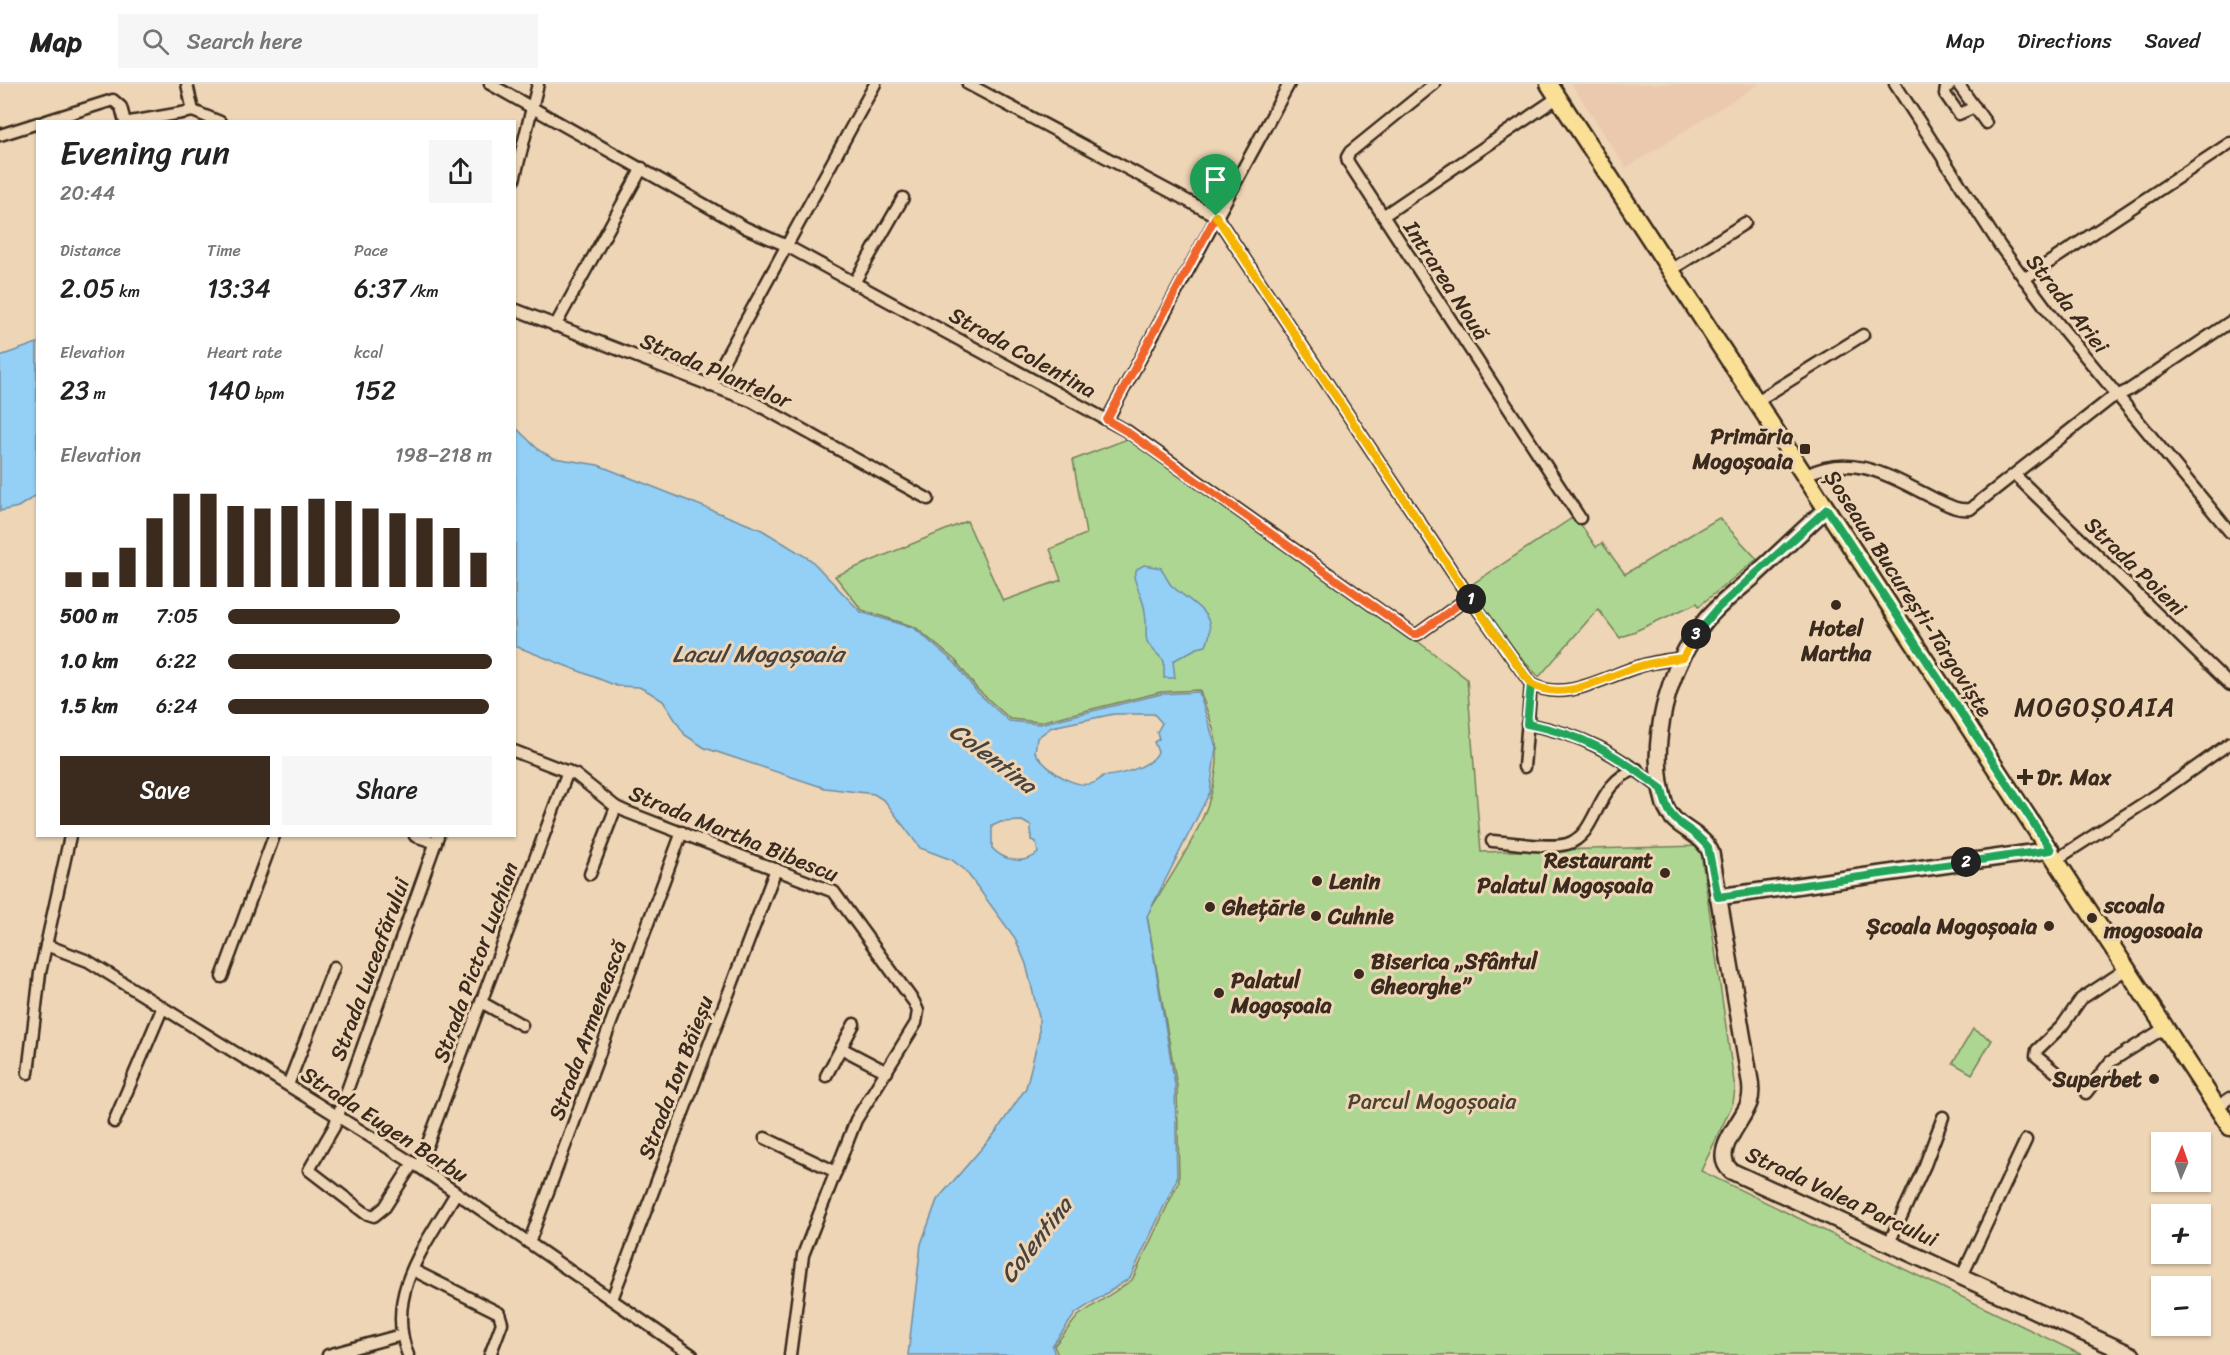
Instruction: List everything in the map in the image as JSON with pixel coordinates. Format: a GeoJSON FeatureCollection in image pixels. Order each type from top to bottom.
{"type":"FeatureCollection","features":[{"type":"Feature","properties":{"kind":"main road","name":"Șoseaua București-Târgoviște"},"geometry":{"type":"LineString","coordinates":[[1553,91],[2166,1027],[2224,1103],[2230,1127]]}},
{"type":"Feature","properties":{"kind":"street"},"geometry":{"type":"LineString","coordinates":[[187,84],[193,111]]}},
{"type":"Feature","properties":{"kind":"street","name":"Strada Colentina"},"geometry":{"type":"LineString","coordinates":[[490,84],[746,228],[785,245],[1126,431],[1413,634],[1418,634],[1469,597]]}},
{"type":"Feature","properties":{"kind":"street"},"geometry":{"type":"LineString","coordinates":[[516,172],[538,84]]}},
{"type":"Feature","properties":{"kind":"street"},"geometry":{"type":"LineString","coordinates":[[710,386],[875,84]]}},
{"type":"Feature","properties":{"kind":"street"},"geometry":{"type":"LineString","coordinates":[[968,84],[1216,216],[1469,597],[1531,684],[1546,690],[1577,689],[1636,667],[1683,658]]}},
{"type":"Feature","properties":{"kind":"street"},"geometry":{"type":"LineString","coordinates":[[1107,420],[1289,84]]}},
{"type":"Feature","properties":{"kind":"street","name":"Intrarea Nouă"},"geometry":{"type":"LineString","coordinates":[[1434,84],[1347,157],[1580,518]]}},
{"type":"Feature","properties":{"kind":"street","name":"Strada Ariei"},"geometry":{"type":"LineString","coordinates":[[1895,84],[2000,246],[2024,279],[2116,396],[2230,532]]}},
{"type":"Feature","properties":{"kind":"street"},"geometry":{"type":"LineString","coordinates":[[1951,84],[1946,88],[1945,94],[1959,114],[1975,107]]}},
{"type":"Feature","properties":{"kind":"street"},"geometry":{"type":"LineString","coordinates":[[1958,84],[1986,123]]}},
{"type":"Feature","properties":{"kind":"street"},"geometry":{"type":"LineString","coordinates":[[1383,216],[1553,91]]}},
{"type":"Feature","properties":{"kind":"street"},"geometry":{"type":"LineString","coordinates":[[49,120],[113,100],[121,107],[124,120]]}},
{"type":"Feature","properties":{"kind":"street"},"geometry":{"type":"LineString","coordinates":[[141,120],[193,111],[215,120]]}},
{"type":"Feature","properties":{"kind":"street"},"geometry":{"type":"LineString","coordinates":[[0,135],[36,124]]}},
{"type":"Feature","properties":{"kind":"street"},"geometry":{"type":"LineString","coordinates":[[2024,279],[2230,143]]}},
{"type":"Feature","properties":{"kind":"street"},"geometry":{"type":"LineString","coordinates":[[555,326],[642,168]]}},
{"type":"Feature","properties":{"kind":"street"},"geometry":{"type":"LineString","coordinates":[[855,283],[903,198]]}},
{"type":"Feature","properties":{"kind":"street"},"geometry":{"type":"LineString","coordinates":[[1671,270],[1745,223]]}},
{"type":"Feature","properties":{"kind":"street","name":"Strada Plantelor"},"geometry":{"type":"LineString","coordinates":[[516,310],[751,401],[928,499]]}},
{"type":"Feature","properties":{"kind":"street"},"geometry":{"type":"LineString","coordinates":[[1806,476],[1829,465],[1852,465],[1885,476],[1960,510],[1974,506],[2116,396],[2230,322]]}},
{"type":"Feature","properties":{"kind":"street"},"geometry":{"type":"LineString","coordinates":[[1757,400],[1863,335]]}},
{"type":"Feature","properties":{"kind":"street","name":"Strada Poieni"},"geometry":{"type":"LineString","coordinates":[[2015,475],[2230,685]]}},
{"type":"Feature","properties":{"kind":"street","name":"Strada Valea Parcului"},"geometry":{"type":"LineString","coordinates":[[1827,509],[1708,618],[1683,658],[1659,737],[1658,760],[1666,806],[1672,819],[1708,847],[1751,1086],[1748,1104],[1723,1151],[1723,1161],[1731,1171],[2132,1355]]}},
{"type":"Feature","properties":{"kind":"street"},"geometry":{"type":"LineString","coordinates":[[1524,767],[1531,684]]}},
{"type":"Feature","properties":{"kind":"street"},"geometry":{"type":"LineString","coordinates":[[1527,724],[1582,738],[1637,769],[1662,789]]}},
{"type":"Feature","properties":{"kind":"street"},"geometry":{"type":"LineString","coordinates":[[1718,897],[2054,854],[2158,794],[2230,743]]}},
{"type":"Feature","properties":{"kind":"street","name":"Strada Martha Bibescu"},"geometry":{"type":"LineString","coordinates":[[516,752],[568,771],[616,807],[834,892],[914,1002],[918,1011],[916,1023],[856,1120],[803,1255],[790,1355]]}},
{"type":"Feature","properties":{"kind":"street"},"geometry":{"type":"LineString","coordinates":[[1492,841],[1568,844],[1575,840],[1592,821],[1610,785],[1617,778],[1637,769]]}},
{"type":"Feature","properties":{"kind":"street","name":"Strada Pictor Luchian"},"geometry":{"type":"LineString","coordinates":[[416,1165],[481,1002],[568,771]]}},
{"type":"Feature","properties":{"kind":"street"},"geometry":{"type":"LineString","coordinates":[[590,874],[616,807]]}},
{"type":"Feature","properties":{"kind":"street","name":"Strada Armenească"},"geometry":{"type":"LineString","coordinates":[[529,1243],[682,832]]}},
{"type":"Feature","properties":{"kind":"street"},"geometry":{"type":"LineString","coordinates":[[28,1073],[46,945],[70,837]]}},
{"type":"Feature","properties":{"kind":"street"},"geometry":{"type":"LineString","coordinates":[[222,976],[274,837]]}},
{"type":"Feature","properties":{"kind":"street","name":"Strada Luceafărului"},"geometry":{"type":"LineString","coordinates":[[416,1165],[378,1214],[370,1216],[310,1173],[310,1167],[328,1138],[338,1115],[437,839]]}},
{"type":"Feature","properties":{"kind":"street","name":"Strada Ion Băieșu"},"geometry":{"type":"LineString","coordinates":[[612,1299],[776,869]]}},
{"type":"Feature","properties":{"kind":"street","name":"Strada Eugen Barbu"},"geometry":{"type":"LineString","coordinates":[[46,945],[88,961],[162,1009],[338,1115],[416,1165],[692,1355]]}},
{"type":"Feature","properties":{"kind":"street"},"geometry":{"type":"LineString","coordinates":[[288,1085],[334,967]]}},
{"type":"Feature","properties":{"kind":"street"},"geometry":{"type":"LineString","coordinates":[[2064,1079],[2036,1056],[2037,1050],[2062,1026],[2081,999],[2128,968]]}},
{"type":"Feature","properties":{"kind":"street"},"geometry":{"type":"LineString","coordinates":[[481,1002],[522,1024]]}},
{"type":"Feature","properties":{"kind":"street"},"geometry":{"type":"LineString","coordinates":[[114,1122],[162,1009]]}},
{"type":"Feature","properties":{"kind":"street"},"geometry":{"type":"LineString","coordinates":[[826,1076],[854,1024]]}},
{"type":"Feature","properties":{"kind":"street"},"geometry":{"type":"LineString","coordinates":[[2086,1093],[2110,1062],[2166,1027]]}},
{"type":"Feature","properties":{"kind":"street"},"geometry":{"type":"LineString","coordinates":[[841,1048],[887,1072]]}},
{"type":"Feature","properties":{"kind":"street"},"geometry":{"type":"LineString","coordinates":[[1889,1243],[1925,1166],[1943,1117]]}},
{"type":"Feature","properties":{"kind":"street"},"geometry":{"type":"LineString","coordinates":[[765,1138],[836,1172]]}},
{"type":"Feature","properties":{"kind":"street"},"geometry":{"type":"LineString","coordinates":[[1962,1276],[2026,1140]]}},
{"type":"Feature","properties":{"kind":"street"},"geometry":{"type":"LineString","coordinates":[[408,1355],[401,1335],[401,1304],[413,1270],[456,1194]]}},
{"type":"Feature","properties":{"kind":"street"},"geometry":{"type":"LineString","coordinates":[[413,1270],[499,1313],[502,1323],[490,1355]]}},
{"type":"Feature","properties":{"kind":"street"},"geometry":{"type":"LineString","coordinates":[[328,1355],[401,1335]]}},
{"type":"Feature","properties":{"kind":"shaded area"},"geometry":{"type":"Polygon","coordinates":[[[1572,84],[1759,84],[1626,168],[1572,84]]]}},
{"type":"Feature","properties":{"kind":"green space","name":"Parcul Mogoșoaia"},"geometry":{"type":"Polygon","coordinates":[[[1127,439],[1420,643],[1467,679],[1481,852],[1700,846],[1735,1089],[1733,1103],[1701,1171],[2082,1355],[1058,1355],[1054,1346],[1078,1316],[1132,1280],[1179,1181],[1177,1086],[1147,915],[1194,836],[1212,793],[1216,771],[1215,734],[1200,690],[1161,692],[1040,722],[1010,719],[977,689],[956,661],[915,627],[862,610],[835,576],[967,521],[1003,601],[1061,580],[1050,549],[1086,534],[1073,460],[1127,439]]]}},
{"type":"Feature","properties":{"kind":"green space"},"geometry":{"type":"Polygon","coordinates":[[[1575,516],[1596,547],[1602,543],[1625,574],[1719,518],[1757,559],[1699,606],[1697,603],[1620,638],[1598,609],[1539,677],[1521,658],[1468,587],[1575,516]]]}},
{"type":"Feature","properties":{"kind":"green space"},"geometry":{"type":"Polygon","coordinates":[[[1973,1029],[1992,1040],[1972,1074],[1953,1063],[1973,1029]]]}},
{"type":"Feature","properties":{"kind":"water"},"geometry":{"type":"Polygon","coordinates":[[[36,343],[36,496],[18,507],[0,511],[0,356],[36,343]]]}},
{"type":"Feature","properties":{"kind":"water","name":"Lacul Mogoșoaia"},"geometry":{"type":"Polygon","coordinates":[[[516,428],[540,451],[554,458],[598,465],[762,530],[811,560],[861,612],[914,628],[955,663],[976,691],[1009,721],[1040,724],[1161,694],[1199,692],[1216,747],[1210,792],[1147,916],[1175,1085],[1177,1179],[1130,1278],[1076,1313],[1052,1346],[1055,1355],[908,1355],[921,1244],[937,1200],[995,1133],[1026,1088],[1039,1036],[1039,1017],[1026,964],[1015,938],[965,870],[952,860],[920,848],[885,801],[874,794],[825,788],[705,748],[685,735],[663,701],[639,687],[617,686],[516,646],[516,428]],[[1114,714],[1052,727],[1037,738],[1035,752],[1048,767],[1066,779],[1076,783],[1095,782],[1103,776],[1142,766],[1154,757],[1158,752],[1154,742],[1159,739],[1157,732],[1162,723],[1154,714],[1114,714]],[[1022,821],[1001,822],[992,826],[992,848],[1002,856],[1014,860],[1032,857],[1038,853],[1036,842],[1031,840],[1031,826],[1022,821]]]}},
{"type":"Feature","properties":{"kind":"water"},"geometry":{"type":"Polygon","coordinates":[[[1144,565],[1161,568],[1171,585],[1201,610],[1210,625],[1206,646],[1197,648],[1173,661],[1175,678],[1164,678],[1164,661],[1150,647],[1146,639],[1144,608],[1134,576],[1137,569],[1144,565]]]}},
{"type":"Feature","properties":{"kind":"place","name":"Primăria Mogoșoaia"},"geometry":{"type":"Point","coordinates":[1805,449]}},
{"type":"Feature","properties":{"kind":"place","name":"Hotel Martha"},"geometry":{"type":"Point","coordinates":[1836,605]}},
{"type":"Feature","properties":{"kind":"place","name":"Dr. Max"},"geometry":{"type":"Point","coordinates":[2025,777]}},
{"type":"Feature","properties":{"kind":"place","name":"Restaurant Palatul Mogoșoaia"},"geometry":{"type":"Point","coordinates":[1665,873]}},
{"type":"Feature","properties":{"kind":"place","name":"Lenin"},"geometry":{"type":"Point","coordinates":[1317,881]}},
{"type":"Feature","properties":{"kind":"place","name":"Ghețărie"},"geometry":{"type":"Point","coordinates":[1210,907]}},
{"type":"Feature","properties":{"kind":"place","name":"Cuhnie"},"geometry":{"type":"Point","coordinates":[1316,916]}},
{"type":"Feature","properties":{"kind":"place","name":"scoala mogosoaia"},"geometry":{"type":"Point","coordinates":[2092,918]}},
{"type":"Feature","properties":{"kind":"place","name":"Școala Mogoșoaia"},"geometry":{"type":"Point","coordinates":[2049,926]}},
{"type":"Feature","properties":{"kind":"place","name":"Biserica „Sfântul Gheorghe”"},"geometry":{"type":"Point","coordinates":[1359,974]}},
{"type":"Feature","properties":{"kind":"place","name":"Palatul Mogoșoaia"},"geometry":{"type":"Point","coordinates":[1219,993]}},
{"type":"Feature","properties":{"kind":"place","name":"Superbet"},"geometry":{"type":"Point","coordinates":[2154,1079]}},
{"type":"Feature","properties":{"kind":"district","name":"MOGOȘOAIA"},"geometry":{"type":"Point","coordinates":[2095,707]}},
{"type":"Feature","properties":{"kind":"route"},"geometry":{"type":"LineString","coordinates":[[1216,216],[1107,420],[1126,431],[1413,634],[1418,634],[1469,597],[1531,684],[1527,724],[1565,732],[1598,745],[1637,769],[1662,789],[1672,819],[1704,841],[1708,847],[1718,897],[2051,850],[1827,509],[1708,618],[1690,642],[1683,658],[1636,667],[1577,689],[1555,691],[1531,684],[1510,656],[1469,597],[1216,216]]}},
{"type":"Feature","properties":{"kind":"water label","name":"Colentina"},"geometry":{"type":"Point","coordinates":[993,758]}},
{"type":"Feature","properties":{"kind":"water label","name":"Colentina"},"geometry":{"type":"Point","coordinates":[1036,1240]}}]}
